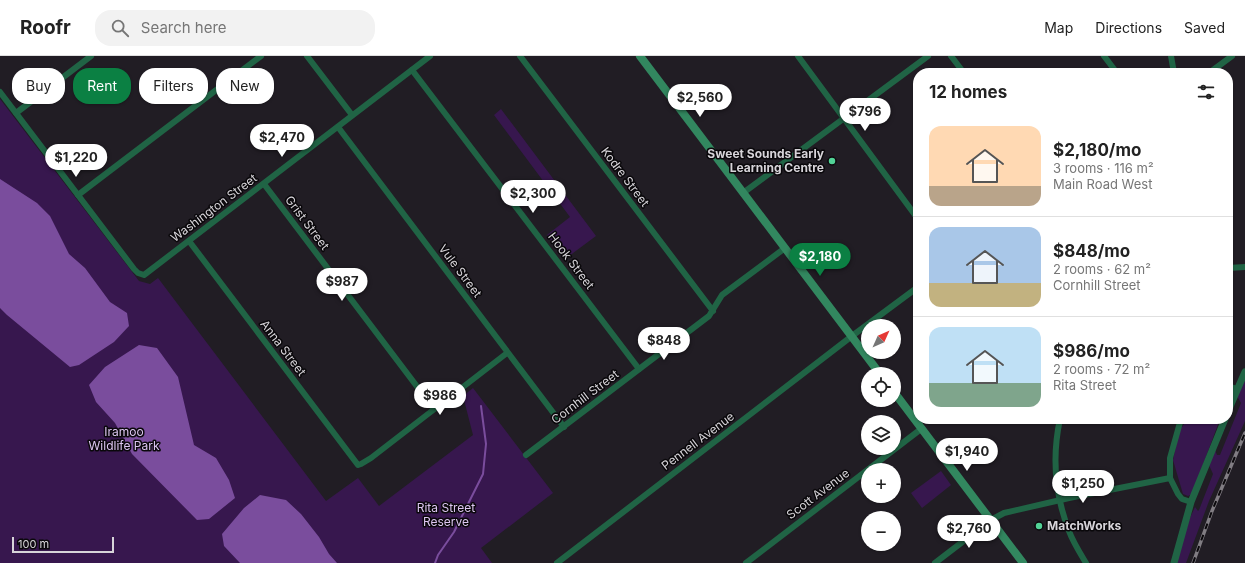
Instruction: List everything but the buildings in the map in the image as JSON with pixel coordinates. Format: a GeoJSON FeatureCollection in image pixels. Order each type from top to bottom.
{"type":"FeatureCollection","features":[{"type":"Feature","properties":{"kind":"main road"},"geometry":{"type":"LineString","coordinates":[[640,56],[875,367]]}},
{"type":"Feature","properties":{"kind":"main road"},"geometry":{"type":"LineString","coordinates":[[901,401],[913,417]]}},
{"type":"Feature","properties":{"kind":"main road"},"geometry":{"type":"LineString","coordinates":[[918,424],[1023,563]]}},
{"type":"Feature","properties":{"kind":"street"},"geometry":{"type":"LineString","coordinates":[[16,113],[90,56]]}},
{"type":"Feature","properties":{"kind":"street"},"geometry":{"type":"LineString","coordinates":[[0,92],[78,195],[261,56]]}},
{"type":"Feature","properties":{"kind":"street"},"geometry":{"type":"LineString","coordinates":[[307,56],[352,115]]}},
{"type":"Feature","properties":{"kind":"street","name":"Washington Street"},"geometry":{"type":"LineString","coordinates":[[78,195],[134,269],[138,273],[144,275],[430,56]]}},
{"type":"Feature","properties":{"kind":"street","name":"Kodre Street"},"geometry":{"type":"LineString","coordinates":[[520,56],[713,311]]}},
{"type":"Feature","properties":{"kind":"street"},"geometry":{"type":"LineString","coordinates":[[798,56],[913,212]]}},
{"type":"Feature","properties":{"kind":"street"},"geometry":{"type":"LineString","coordinates":[[743,193],[928,56]]}},
{"type":"Feature","properties":{"kind":"street"},"geometry":{"type":"LineString","coordinates":[[1104,56],[1113,68]]}},
{"type":"Feature","properties":{"kind":"street"},"geometry":{"type":"LineString","coordinates":[[1171,56],[1173,68]]}},
{"type":"Feature","properties":{"kind":"street"},"geometry":{"type":"LineString","coordinates":[[1216,68],[1232,56]]}},
{"type":"Feature","properties":{"kind":"street"},"geometry":{"type":"LineString","coordinates":[[952,57],[960,68]]}},
{"type":"Feature","properties":{"kind":"street","name":"Hook Street"},"geometry":{"type":"LineString","coordinates":[[412,70],[639,369]]}},
{"type":"Feature","properties":{"kind":"street","name":"Vule Street"},"geometry":{"type":"LineString","coordinates":[[338,127],[564,427]]}},
{"type":"Feature","properties":{"kind":"street","name":"Grist Street"},"geometry":{"type":"LineString","coordinates":[[264,184],[434,409]]}},
{"type":"Feature","properties":{"kind":"street","name":"Anna Street"},"geometry":{"type":"LineString","coordinates":[[189,241],[358,465],[434,409]]}},
{"type":"Feature","properties":{"kind":"street","name":"Cornhill Street"},"geometry":{"type":"LineString","coordinates":[[526,455],[709,316],[722,296],[785,248]]}},
{"type":"Feature","properties":{"kind":"street"},"geometry":{"type":"LineString","coordinates":[[1233,268],[1245,267]]}},
{"type":"Feature","properties":{"kind":"street","name":"Pennell Avenue"},"geometry":{"type":"LineString","coordinates":[[557,563],[913,291]]}},
{"type":"Feature","properties":{"kind":"street"},"geometry":{"type":"LineString","coordinates":[[434,409],[507,352]]}},
{"type":"Feature","properties":{"kind":"street"},"geometry":{"type":"LineString","coordinates":[[1233,399],[1245,372]]}},
{"type":"Feature","properties":{"kind":"street"},"geometry":{"type":"LineString","coordinates":[[1233,388],[1237,389]]}},
{"type":"Feature","properties":{"kind":"street"},"geometry":{"type":"LineString","coordinates":[[1059,424],[1055,459],[1056,479],[1060,500],[1069,531],[1086,563]]}},
{"type":"Feature","properties":{"kind":"street"},"geometry":{"type":"LineString","coordinates":[[1180,424],[1170,458],[1170,478],[1182,499],[1191,502]]}},
{"type":"Feature","properties":{"kind":"street"},"geometry":{"type":"LineString","coordinates":[[1174,563],[1191,502],[1223,424]]}},
{"type":"Feature","properties":{"kind":"street","name":"Scott Avenue"},"geometry":{"type":"LineString","coordinates":[[746,563],[922,429]]}},
{"type":"Feature","properties":{"kind":"street"},"geometry":{"type":"LineString","coordinates":[[935,563],[991,520],[1010,512],[1060,500],[1170,478]]}},
{"type":"Feature","properties":{"kind":"green space","name":"Iramoo Wildlife Park"},"geometry":{"type":"Polygon","coordinates":[[[0,99],[139,281],[150,284],[158,278],[326,501],[358,478],[379,506],[473,435],[463,396],[473,388],[553,493],[481,548],[492,563],[0,563],[0,99]]]}},
{"type":"Feature","properties":{"kind":"green space"},"geometry":{"type":"Polygon","coordinates":[[[501,109],[596,236],[565,259],[547,235],[570,217],[494,115],[501,109]]]}},
{"type":"Feature","properties":{"kind":"green space"},"geometry":{"type":"Polygon","coordinates":[[[1245,376],[1245,421],[1209,501],[1186,563],[1176,563],[1189,520],[1195,507],[1198,511],[1199,510],[1213,474],[1209,465],[1215,450],[1217,455],[1220,455],[1241,403],[1237,396],[1245,376]]]}},
{"type":"Feature","properties":{"kind":"green space"},"geometry":{"type":"Polygon","coordinates":[[[1184,424],[1218,424],[1192,494],[1188,496],[1183,494],[1173,460],[1179,431],[1184,424]]]}},
{"type":"Feature","properties":{"kind":"green space"},"geometry":{"type":"Polygon","coordinates":[[[941,471],[951,485],[922,508],[911,493],[941,471]]]}},
{"type":"Feature","properties":{"kind":"shaded area"},"geometry":{"type":"Polygon","coordinates":[[[0,179],[37,203],[50,216],[69,254],[85,268],[110,302],[127,313],[129,326],[114,342],[79,365],[70,367],[0,308],[0,179]]]}},
{"type":"Feature","properties":{"kind":"shaded area"},"geometry":{"type":"Polygon","coordinates":[[[139,345],[157,348],[178,377],[194,445],[216,458],[229,480],[235,498],[209,519],[197,520],[132,454],[115,423],[96,402],[89,385],[105,367],[139,345]]]}},
{"type":"Feature","properties":{"kind":"shaded area"},"geometry":{"type":"Polygon","coordinates":[[[260,495],[286,500],[301,514],[337,563],[240,563],[224,546],[222,534],[244,508],[260,495]]]}},
{"type":"Feature","properties":{"kind":"waterway"},"geometry":{"type":"LineString","coordinates":[[435,563],[438,555],[454,532],[483,474],[486,444],[481,406]]}},
{"type":"Feature","properties":{"kind":"railway"},"geometry":{"type":"LineString","coordinates":[[1193,563],[1212,511],[1245,433]]}},
{"type":"Feature","properties":{"kind":"place","name":"Sweet Sounds Early Learning Centre"},"geometry":{"type":"Point","coordinates":[832,161]}},
{"type":"Feature","properties":{"kind":"place","name":"MatchWorks"},"geometry":{"type":"Point","coordinates":[1039,526]}},
{"type":"Feature","properties":{"kind":"park label","name":"Rita Street Reserve"},"geometry":{"type":"Point","coordinates":[446,515]}}]}
